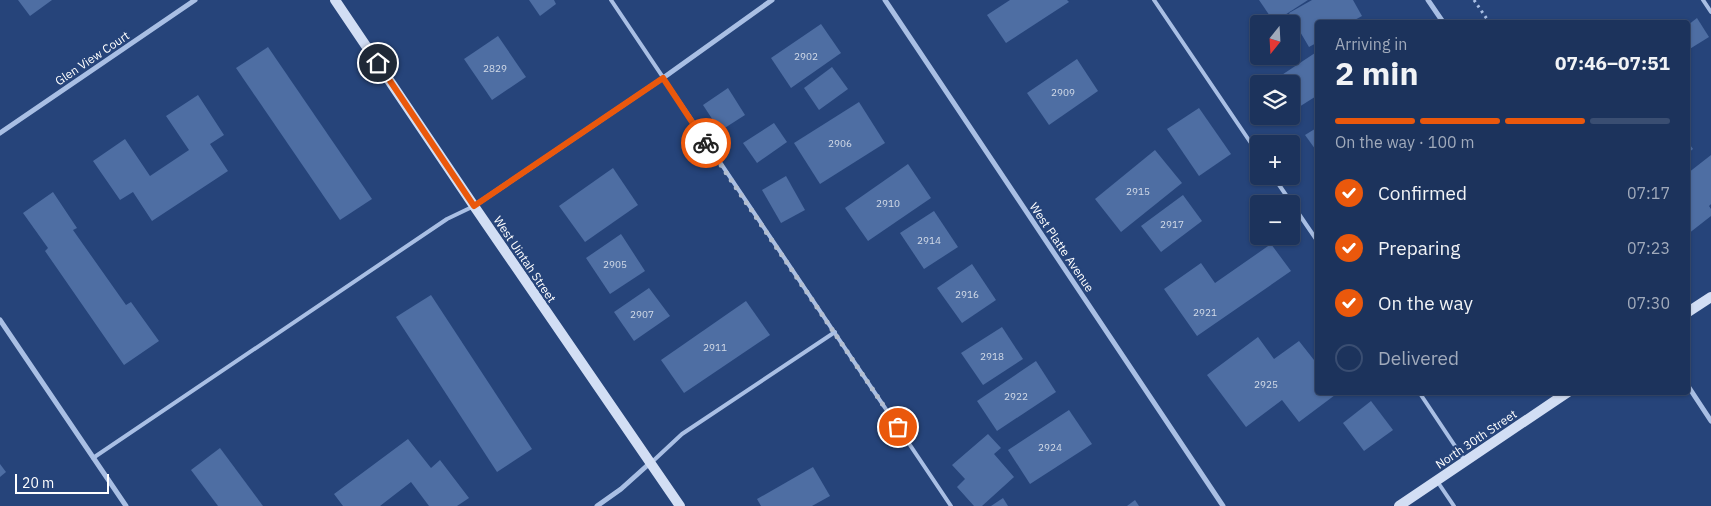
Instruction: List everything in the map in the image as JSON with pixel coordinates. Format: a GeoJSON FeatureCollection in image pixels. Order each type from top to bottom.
{"type":"FeatureCollection","features":[{"type":"Feature","properties":{"kind":"main road","name":"West Uintah Street"},"geometry":{"type":"LineString","coordinates":[[335,0],[680,506]]}},
{"type":"Feature","properties":{"kind":"main road"},"geometry":{"type":"LineString","coordinates":[[1690,311],[1711,297]]}},
{"type":"Feature","properties":{"kind":"main road","name":"North 30th Street"},"geometry":{"type":"LineString","coordinates":[[1399,506],[1564,395]]}},
{"type":"Feature","properties":{"kind":"street","name":"Glen View Court"},"geometry":{"type":"LineString","coordinates":[[0,133],[195,0]]}},
{"type":"Feature","properties":{"kind":"street"},"geometry":{"type":"LineString","coordinates":[[474,206],[663,78],[772,0]]}},
{"type":"Feature","properties":{"kind":"street","name":"West Platte Avenue"},"geometry":{"type":"LineString","coordinates":[[884,0],[1222,506]]}},
{"type":"Feature","properties":{"kind":"street"},"geometry":{"type":"LineString","coordinates":[[1428,0],[1442,20]]}},
{"type":"Feature","properties":{"kind":"street"},"geometry":{"type":"LineString","coordinates":[[0,320],[126,506]]}},
{"type":"Feature","properties":{"kind":"street"},"geometry":{"type":"LineString","coordinates":[[1690,389],[1711,421]]}},
{"type":"Feature","properties":{"kind":"street"},"geometry":{"type":"LineString","coordinates":[[597,506],[622,489],[650,463]]}},
{"type":"Feature","properties":{"kind":"lane"},"geometry":{"type":"LineString","coordinates":[[611,0],[951,506]]}},
{"type":"Feature","properties":{"kind":"lane"},"geometry":{"type":"LineString","coordinates":[[1154,0],[1250,142]]}},
{"type":"Feature","properties":{"kind":"lane"},"geometry":{"type":"LineString","coordinates":[[1703,0],[1711,12]]}},
{"type":"Feature","properties":{"kind":"lane"},"geometry":{"type":"LineString","coordinates":[[1279,185],[1315,238]]}},
{"type":"Feature","properties":{"kind":"lane"},"geometry":{"type":"LineString","coordinates":[[93,458],[447,219],[474,206]]}},
{"type":"Feature","properties":{"kind":"lane"},"geometry":{"type":"LineString","coordinates":[[650,463],[682,434],[835,332]]}},
{"type":"Feature","properties":{"kind":"lane"},"geometry":{"type":"LineString","coordinates":[[1421,395],[1465,461]]}},
{"type":"Feature","properties":{"kind":"lane"},"geometry":{"type":"LineString","coordinates":[[1436,481],[1454,506]]}},
{"type":"Feature","properties":{"kind":"path"},"geometry":{"type":"LineString","coordinates":[[1474,0],[1489,20]]}},
{"type":"Feature","properties":{"kind":"building"},"geometry":{"type":"Polygon","coordinates":[[[18,0],[52,0],[30,16],[18,0]]]}},
{"type":"Feature","properties":{"kind":"building"},"geometry":{"type":"Polygon","coordinates":[[[529,0],[554,0],[556,4],[540,16],[529,0]]]}},
{"type":"Feature","properties":{"kind":"building"},"geometry":{"type":"Polygon","coordinates":[[[1010,0],[1067,0],[1069,2],[1006,43],[987,15],[1010,0]]]}},
{"type":"Feature","properties":{"kind":"building"},"geometry":{"type":"Polygon","coordinates":[[[1259,0],[1308,0],[1285,15],[1269,15],[1259,0]]]}},
{"type":"Feature","properties":{"kind":"building"},"geometry":{"type":"Polygon","coordinates":[[[1312,0],[1353,0],[1362,16],[1355,20],[1315,20],[1315,44],[1309,47],[1300,32],[1300,15],[1290,15],[1289,13],[1312,0]]]}},
{"type":"Feature","properties":{"kind":"building"},"geometry":{"type":"Polygon","coordinates":[[[1697,18],[1709,37],[1690,49],[1690,23],[1697,18]]]}},
{"type":"Feature","properties":{"kind":"building"},"geometry":{"type":"Polygon","coordinates":[[[821,24],[841,53],[791,88],[771,58],[821,24]]]}},
{"type":"Feature","properties":{"kind":"building"},"geometry":{"type":"Polygon","coordinates":[[[498,36],[526,77],[492,100],[464,59],[498,36]]]}},
{"type":"Feature","properties":{"kind":"building"},"geometry":{"type":"Polygon","coordinates":[[[268,47],[372,199],[340,220],[236,68],[268,47]]]}},
{"type":"Feature","properties":{"kind":"building"},"geometry":{"type":"Polygon","coordinates":[[[1315,53],[1315,97],[1300,106],[1300,75],[1282,75],[1297,65],[1300,65],[1300,63],[1315,53]]]}},
{"type":"Feature","properties":{"kind":"building"},"geometry":{"type":"Polygon","coordinates":[[[1077,59],[1098,91],[1049,125],[1027,93],[1077,59]]]}},
{"type":"Feature","properties":{"kind":"building"},"geometry":{"type":"Polygon","coordinates":[[[832,67],[848,89],[819,110],[804,88],[832,67]]]}},
{"type":"Feature","properties":{"kind":"building"},"geometry":{"type":"Polygon","coordinates":[[[728,88],[745,115],[720,131],[703,105],[728,88]]]}},
{"type":"Feature","properties":{"kind":"building"},"geometry":{"type":"Polygon","coordinates":[[[198,95],[224,135],[210,144],[228,171],[152,221],[133,192],[120,200],[93,161],[125,139],[150,176],[189,150],[166,116],[198,95]]]}},
{"type":"Feature","properties":{"kind":"building"},"geometry":{"type":"Polygon","coordinates":[[[859,102],[885,143],[820,184],[794,143],[859,102]]]}},
{"type":"Feature","properties":{"kind":"building"},"geometry":{"type":"Polygon","coordinates":[[[1199,108],[1231,154],[1199,176],[1167,129],[1199,108]]]}},
{"type":"Feature","properties":{"kind":"building"},"geometry":{"type":"Polygon","coordinates":[[[774,123],[787,142],[757,163],[743,143],[774,123]]]}},
{"type":"Feature","properties":{"kind":"building"},"geometry":{"type":"Polygon","coordinates":[[[1315,129],[1315,149],[1305,135],[1315,129]]]}},
{"type":"Feature","properties":{"kind":"building"},"geometry":{"type":"Polygon","coordinates":[[[1155,150],[1182,183],[1121,232],[1095,199],[1155,150]]]}},
{"type":"Feature","properties":{"kind":"building"},"geometry":{"type":"Polygon","coordinates":[[[1711,155],[1711,204],[1709,206],[1711,216],[1690,232],[1690,171],[1711,155]]]}},
{"type":"Feature","properties":{"kind":"building"},"geometry":{"type":"Polygon","coordinates":[[[908,164],[931,198],[868,241],[845,208],[908,164]]]}},
{"type":"Feature","properties":{"kind":"building"},"geometry":{"type":"Polygon","coordinates":[[[613,168],[638,205],[585,242],[559,206],[613,168]]]}},
{"type":"Feature","properties":{"kind":"building"},"geometry":{"type":"Polygon","coordinates":[[[786,176],[805,210],[781,223],[762,190],[786,176]]]}},
{"type":"Feature","properties":{"kind":"building"},"geometry":{"type":"Polygon","coordinates":[[[53,192],[77,228],[73,230],[126,305],[131,302],[159,341],[124,365],[45,251],[48,248],[23,213],[53,192]]]}},
{"type":"Feature","properties":{"kind":"building"},"geometry":{"type":"Polygon","coordinates":[[[1183,195],[1202,221],[1161,252],[1141,226],[1183,195]]]}},
{"type":"Feature","properties":{"kind":"building"},"geometry":{"type":"Polygon","coordinates":[[[934,211],[958,247],[924,269],[900,233],[934,211]]]}},
{"type":"Feature","properties":{"kind":"building"},"geometry":{"type":"Polygon","coordinates":[[[621,234],[645,271],[610,294],[586,258],[621,234]]]}},
{"type":"Feature","properties":{"kind":"building"},"geometry":{"type":"Polygon","coordinates":[[[1270,245],[1272,245],[1291,271],[1197,336],[1164,289],[1201,263],[1215,283],[1270,245]]]}},
{"type":"Feature","properties":{"kind":"building"},"geometry":{"type":"Polygon","coordinates":[[[972,264],[996,300],[962,323],[937,288],[972,264]]]}},
{"type":"Feature","properties":{"kind":"building"},"geometry":{"type":"Polygon","coordinates":[[[649,288],[670,316],[634,341],[614,312],[649,288]]]}},
{"type":"Feature","properties":{"kind":"building"},"geometry":{"type":"Polygon","coordinates":[[[431,295],[532,449],[497,472],[396,317],[431,295]]]}},
{"type":"Feature","properties":{"kind":"building"},"geometry":{"type":"Polygon","coordinates":[[[746,301],[770,335],[684,393],[661,360],[746,301]]]}},
{"type":"Feature","properties":{"kind":"building"},"geometry":{"type":"Polygon","coordinates":[[[1002,327],[1023,359],[983,385],[961,353],[1002,327]]]}},
{"type":"Feature","properties":{"kind":"building"},"geometry":{"type":"Polygon","coordinates":[[[1258,337],[1274,359],[1299,341],[1315,359],[1315,395],[1335,395],[1299,422],[1282,400],[1246,427],[1207,375],[1258,337]]]}},
{"type":"Feature","properties":{"kind":"building"},"geometry":{"type":"Polygon","coordinates":[[[1036,361],[1056,392],[997,431],[977,401],[1036,361]]]}},
{"type":"Feature","properties":{"kind":"building"},"geometry":{"type":"Polygon","coordinates":[[[1371,401],[1393,430],[1364,451],[1343,423],[1371,401]]]}},
{"type":"Feature","properties":{"kind":"building"},"geometry":{"type":"Polygon","coordinates":[[[1069,410],[1092,444],[1030,484],[1008,450],[1069,410]]]}},
{"type":"Feature","properties":{"kind":"building"},"geometry":{"type":"Polygon","coordinates":[[[988,434],[1001,448],[994,454],[1014,477],[982,506],[974,506],[957,487],[965,479],[952,465],[988,434]]]}},
{"type":"Feature","properties":{"kind":"building"},"geometry":{"type":"Polygon","coordinates":[[[408,439],[431,468],[440,460],[469,498],[457,506],[429,506],[411,482],[380,506],[343,506],[334,494],[408,439]]]}},
{"type":"Feature","properties":{"kind":"building"},"geometry":{"type":"Polygon","coordinates":[[[220,448],[263,506],[218,506],[191,470],[220,448]]]}},
{"type":"Feature","properties":{"kind":"building"},"geometry":{"type":"Polygon","coordinates":[[[0,464],[6,472],[0,477],[0,464]]]}},
{"type":"Feature","properties":{"kind":"building"},"geometry":{"type":"Polygon","coordinates":[[[813,467],[830,496],[812,506],[761,506],[757,499],[813,467]]]}},
{"type":"Feature","properties":{"kind":"building"},"geometry":{"type":"Polygon","coordinates":[[[1003,498],[1008,506],[991,506],[1003,498]]]}},
{"type":"Feature","properties":{"kind":"building"},"geometry":{"type":"Polygon","coordinates":[[[1135,500],[1139,506],[1127,506],[1135,500]]]}},
{"type":"Feature","properties":{"kind":"way so far"},"geometry":{"type":"LineString","coordinates":[[706,143],[898,427]]}},
{"type":"Feature","properties":{"kind":"route"},"geometry":{"type":"LineString","coordinates":[[378,63],[474,206],[663,78],[706,143]]}}]}
